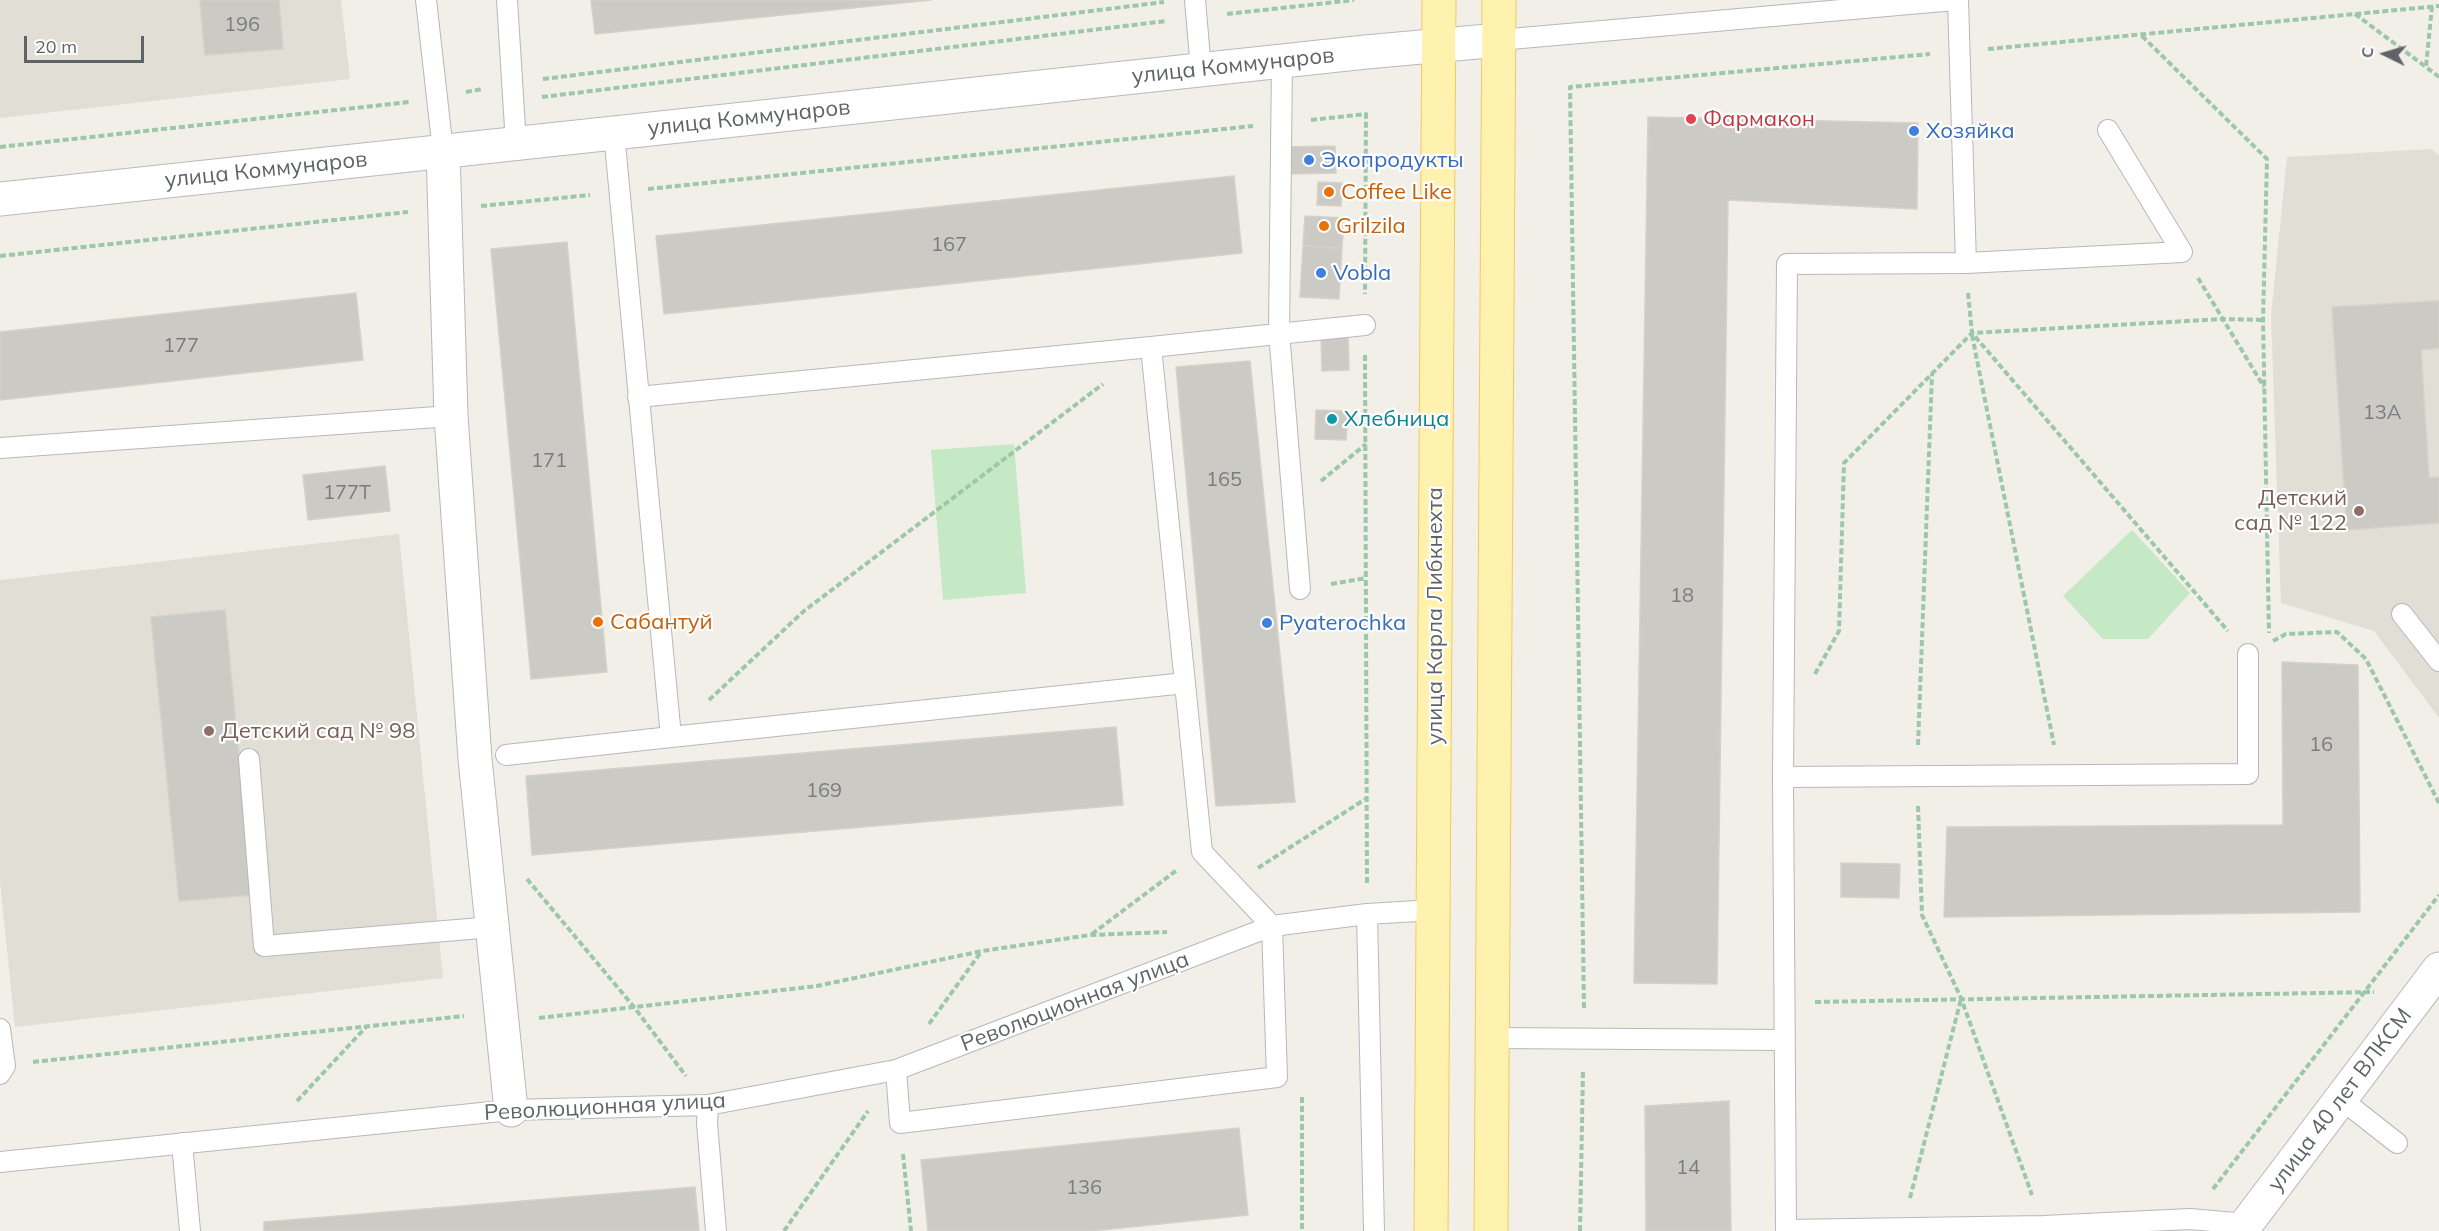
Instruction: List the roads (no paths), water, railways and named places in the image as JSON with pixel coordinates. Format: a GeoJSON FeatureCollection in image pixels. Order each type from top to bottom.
{"type":"FeatureCollection","features":[{"type":"Feature","properties":{"kind":"main road","name":"улица Карла Либкнехта"},"geometry":{"type":"LineString","coordinates":[[1431,1231],[1439,0]]}},
{"type":"Feature","properties":{"kind":"main road"},"geometry":{"type":"LineString","coordinates":[[1491,1231],[1499,0]]}},
{"type":"Feature","properties":{"kind":"street","name":"улица Коммунаров"},"geometry":{"type":"LineString","coordinates":[[0,199],[1439,44],[1499,40]]}},
{"type":"Feature","properties":{"kind":"street"},"geometry":{"type":"LineString","coordinates":[[443,151],[451,416],[475,759],[512,1110]]}},
{"type":"Feature","properties":{"kind":"street","name":"улица 40 лет ВЛКСМ"},"geometry":{"type":"LineString","coordinates":[[2244,1227],[2435,980]]}},
{"type":"Feature","properties":{"kind":"lane"},"geometry":{"type":"LineString","coordinates":[[426,0],[443,151]]}},
{"type":"Feature","properties":{"kind":"lane"},"geometry":{"type":"LineString","coordinates":[[507,0],[516,144]]}},
{"type":"Feature","properties":{"kind":"lane"},"geometry":{"type":"LineString","coordinates":[[1499,40],[1622,32],[1957,0],[1966,263]]}},
{"type":"Feature","properties":{"kind":"lane"},"geometry":{"type":"LineString","coordinates":[[1196,9],[1201,70]]}},
{"type":"Feature","properties":{"kind":"lane"},"geometry":{"type":"LineString","coordinates":[[1282,61],[1279,332],[1300,589]]}},
{"type":"Feature","properties":{"kind":"lane"},"geometry":{"type":"LineString","coordinates":[[2108,130],[2182,252],[1966,263],[1787,264],[1783,777],[1786,1230],[2190,1219],[2244,1227]]}},
{"type":"Feature","properties":{"kind":"lane"},"geometry":{"type":"LineString","coordinates":[[614,133],[670,737]]}},
{"type":"Feature","properties":{"kind":"lane"},"geometry":{"type":"LineString","coordinates":[[638,397],[1365,325]]}},
{"type":"Feature","properties":{"kind":"lane"},"geometry":{"type":"LineString","coordinates":[[896,1070],[900,1122],[1277,1077],[1272,926],[1202,852],[1151,347]]}},
{"type":"Feature","properties":{"kind":"lane"},"geometry":{"type":"LineString","coordinates":[[0,448],[451,416]]}},
{"type":"Feature","properties":{"kind":"lane"},"geometry":{"type":"LineString","coordinates":[[2402,614],[2439,661]]}},
{"type":"Feature","properties":{"kind":"lane"},"geometry":{"type":"LineString","coordinates":[[1783,777],[2248,774],[2248,654]]}},
{"type":"Feature","properties":{"kind":"lane"},"geometry":{"type":"LineString","coordinates":[[506,755],[1185,683]]}},
{"type":"Feature","properties":{"kind":"lane"},"geometry":{"type":"LineString","coordinates":[[249,759],[264,946],[493,927]]}},
{"type":"Feature","properties":{"kind":"lane","name":"Революционная улица"},"geometry":{"type":"LineString","coordinates":[[0,1162],[512,1110],[708,1105],[896,1070],[1272,926],[1368,914],[1434,910]]}},
{"type":"Feature","properties":{"kind":"lane"},"geometry":{"type":"LineString","coordinates":[[1368,914],[1374,1231]]}},
{"type":"Feature","properties":{"kind":"lane"},"geometry":{"type":"LineString","coordinates":[[0,1029],[2,1070]]}},
{"type":"Feature","properties":{"kind":"lane"},"geometry":{"type":"LineString","coordinates":[[1492,1038],[1784,1040]]}},
{"type":"Feature","properties":{"kind":"lane"},"geometry":{"type":"LineString","coordinates":[[2341,1099],[2397,1143]]}},
{"type":"Feature","properties":{"kind":"lane"},"geometry":{"type":"LineString","coordinates":[[708,1105],[707,1123],[716,1231]]}},
{"type":"Feature","properties":{"kind":"lane"},"geometry":{"type":"LineString","coordinates":[[182,1143],[190,1231]]}},
{"type":"Feature","properties":{"kind":"place","name":"Фармакон"},"geometry":{"type":"Point","coordinates":[1691,119]}},
{"type":"Feature","properties":{"kind":"place","name":"Хозяйка"},"geometry":{"type":"Point","coordinates":[1914,131]}},
{"type":"Feature","properties":{"kind":"place","name":"Экопродукты"},"geometry":{"type":"Point","coordinates":[1309,160]}},
{"type":"Feature","properties":{"kind":"place","name":"Coffee Like"},"geometry":{"type":"Point","coordinates":[1329,192]}},
{"type":"Feature","properties":{"kind":"place","name":"Grilzila"},"geometry":{"type":"Point","coordinates":[1324,226]}},
{"type":"Feature","properties":{"kind":"place","name":"Vobla"},"geometry":{"type":"Point","coordinates":[1321,273]}},
{"type":"Feature","properties":{"kind":"place","name":"Хлебница"},"geometry":{"type":"Point","coordinates":[1332,419]}},
{"type":"Feature","properties":{"kind":"place","name":"Детский сад № 122"},"geometry":{"type":"Point","coordinates":[2359,511]}},
{"type":"Feature","properties":{"kind":"place","name":"Сабантуй"},"geometry":{"type":"Point","coordinates":[598,622]}},
{"type":"Feature","properties":{"kind":"place","name":"Pyaterochka"},"geometry":{"type":"Point","coordinates":[1267,623]}},
{"type":"Feature","properties":{"kind":"place","name":"Детский сад № 98"},"geometry":{"type":"Point","coordinates":[209,731]}}]}
